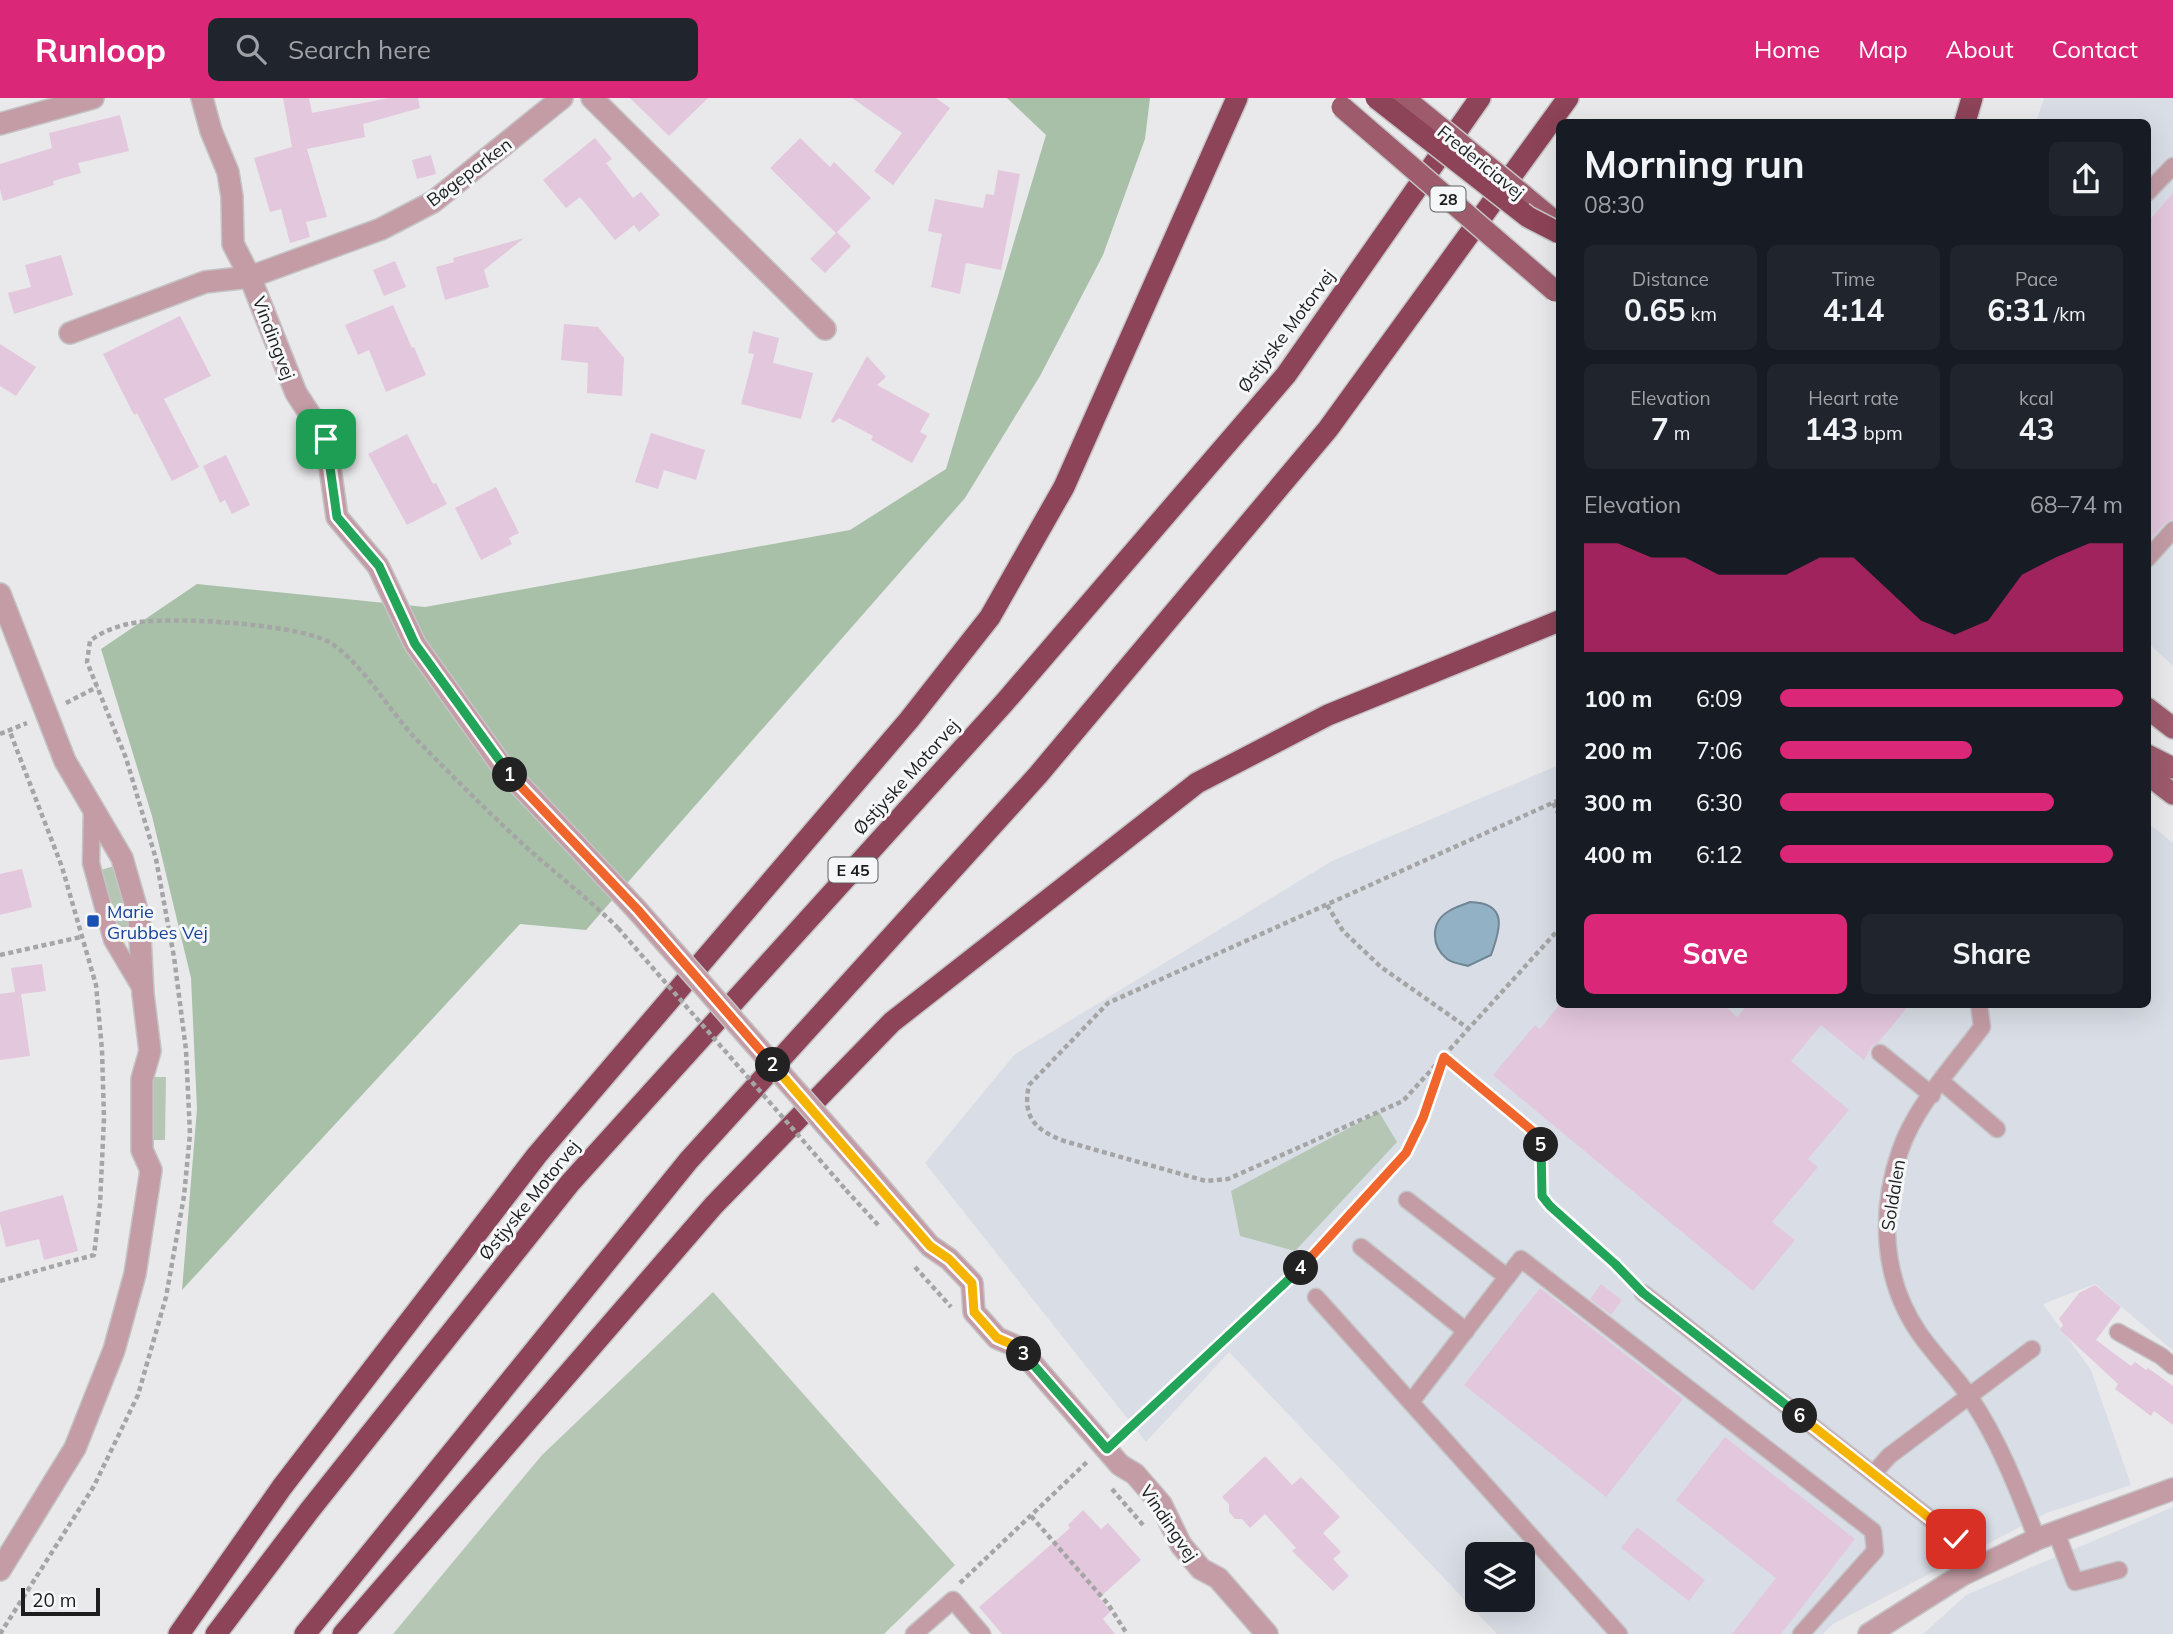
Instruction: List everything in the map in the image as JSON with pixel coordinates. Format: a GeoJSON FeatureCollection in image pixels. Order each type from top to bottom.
{"type":"FeatureCollection","features":[{"type":"Feature","properties":{"kind":"highway"},"geometry":{"type":"LineString","coordinates":[[179,1634],[282,1487],[537,1155],[909,720],[990,617],[1064,486],[1237,98]]}},
{"type":"Feature","properties":{"kind":"highway"},"geometry":{"type":"LineString","coordinates":[[1376,98],[1528,217],[1556,231]]}},
{"type":"Feature","properties":{"kind":"highway","name":"Østjyske Motorvej"},"geometry":{"type":"LineString","coordinates":[[216,1634],[309,1511],[570,1183],[1004,703],[1286,375],[1480,98]]}},
{"type":"Feature","properties":{"kind":"highway"},"geometry":{"type":"LineString","coordinates":[[305,1634],[689,1160],[1038,775],[1328,429],[1568,98]]}},
{"type":"Feature","properties":{"kind":"highway"},"geometry":{"type":"LineString","coordinates":[[1966,119],[1972,98]]}},
{"type":"Feature","properties":{"kind":"highway"},"geometry":{"type":"LineString","coordinates":[[343,1634],[714,1205],[892,1022],[1197,783],[1328,715],[1556,622]]}},
{"type":"Feature","properties":{"kind":"main road","name":"Fredericiavej"},"geometry":{"type":"LineString","coordinates":[[1404,98],[1556,223]]}},
{"type":"Feature","properties":{"kind":"main road","name":"28"},"geometry":{"type":"LineString","coordinates":[[1337,102],[1556,291]]}},
{"type":"Feature","properties":{"kind":"main road"},"geometry":{"type":"LineString","coordinates":[[2151,711],[2173,728]]}},
{"type":"Feature","properties":{"kind":"main road"},"geometry":{"type":"LineString","coordinates":[[2151,757],[2173,768]]}},
{"type":"Feature","properties":{"kind":"main road"},"geometry":{"type":"LineString","coordinates":[[2151,777],[2173,794]]}},
{"type":"Feature","properties":{"kind":"street"},"geometry":{"type":"LineString","coordinates":[[0,124],[93,98]]}},
{"type":"Feature","properties":{"kind":"street","name":"Vindingvej"},"geometry":{"type":"LineString","coordinates":[[202,98],[211,131],[228,172],[232,197],[233,244],[250,276],[296,393],[326,439],[337,517],[379,566],[415,644],[502,766],[638,910],[930,1246],[949,1259],[972,1283],[974,1312],[997,1338],[1018,1347],[1121,1465],[1135,1474],[1161,1504],[1181,1545],[1200,1569],[1218,1578],[1267,1634]]}},
{"type":"Feature","properties":{"kind":"street","name":"Bøgeparken"},"geometry":{"type":"LineString","coordinates":[[250,276],[382,229],[433,202],[486,162],[562,98]]}},
{"type":"Feature","properties":{"kind":"street"},"geometry":{"type":"LineString","coordinates":[[592,98],[825,329]]}},
{"type":"Feature","properties":{"kind":"street","name":"Vindingvej"},"geometry":{"type":"LineString","coordinates":[[70,333],[205,282],[250,276]]}},
{"type":"Feature","properties":{"kind":"street"},"geometry":{"type":"LineString","coordinates":[[0,594],[65,761],[122,858],[139,917],[143,994],[150,1051],[142,1079],[142,1150],[151,1170],[135,1274],[114,1350],[75,1448],[0,1570]]}},
{"type":"Feature","properties":{"kind":"street"},"geometry":{"type":"LineString","coordinates":[[1869,1634],[1962,1575],[2047,1536],[2173,1489]]}},
{"type":"Feature","properties":{"kind":"lane"},"geometry":{"type":"LineString","coordinates":[[2151,189],[2173,166]]}},
{"type":"Feature","properties":{"kind":"lane"},"geometry":{"type":"LineString","coordinates":[[2151,555],[2173,530]]}},
{"type":"Feature","properties":{"kind":"lane"},"geometry":{"type":"LineString","coordinates":[[92,806],[91,863],[112,940],[143,994]]}},
{"type":"Feature","properties":{"kind":"lane","name":"Soldalen"},"geometry":{"type":"LineString","coordinates":[[1980,1008],[1982,1027],[1920,1110],[1900,1150],[1889,1197],[1886,1244],[1893,1283],[1918,1332],[1969,1396],[2075,1582],[2119,1570]]}},
{"type":"Feature","properties":{"kind":"lane"},"geometry":{"type":"LineString","coordinates":[[1880,1053],[1997,1129]]}},
{"type":"Feature","properties":{"kind":"lane"},"geometry":{"type":"LineString","coordinates":[[1407,1200],[1507,1277]]}},
{"type":"Feature","properties":{"kind":"lane"},"geometry":{"type":"LineString","coordinates":[[1361,1247],[1466,1331]]}},
{"type":"Feature","properties":{"kind":"lane"},"geometry":{"type":"LineString","coordinates":[[1410,1402],[1521,1259],[1873,1531],[1875,1551],[1801,1634]]}},
{"type":"Feature","properties":{"kind":"lane"},"geometry":{"type":"LineString","coordinates":[[1643,1293],[1956,1539]]}},
{"type":"Feature","properties":{"kind":"lane"},"geometry":{"type":"LineString","coordinates":[[1316,1297],[1619,1634]]}},
{"type":"Feature","properties":{"kind":"lane"},"geometry":{"type":"LineString","coordinates":[[2118,1332],[2161,1356],[2173,1366]]}},
{"type":"Feature","properties":{"kind":"lane"},"geometry":{"type":"LineString","coordinates":[[1874,1474],[1889,1457],[2032,1349]]}},
{"type":"Feature","properties":{"kind":"lane"},"geometry":{"type":"LineString","coordinates":[[914,1634],[953,1600],[982,1634]]}},
{"type":"Feature","properties":{"kind":"path"},"geometry":{"type":"LineString","coordinates":[[97,687],[88,662],[90,641],[100,633],[129,623],[169,621],[280,627],[307,633],[328,642],[347,656],[409,732],[477,802],[618,928],[846,1190]]}},
{"type":"Feature","properties":{"kind":"path"},"geometry":{"type":"LineString","coordinates":[[0,1281],[94,1255],[100,1204],[104,1118],[96,985],[62,867],[10,732]]}},
{"type":"Feature","properties":{"kind":"path"},"geometry":{"type":"LineString","coordinates":[[1556,802],[1108,1003],[1029,1085],[1026,1098],[1028,1111],[1034,1124],[1045,1134],[1077,1145],[1206,1181],[1228,1179],[1403,1101],[1556,932]]}},
{"type":"Feature","properties":{"kind":"path"},"geometry":{"type":"LineString","coordinates":[[1553,803],[1556,809]]}},
{"type":"Feature","properties":{"kind":"path"},"geometry":{"type":"LineString","coordinates":[[1327,905],[1343,931],[1381,967],[1469,1030]]}},
{"type":"Feature","properties":{"kind":"path"},"geometry":{"type":"LineString","coordinates":[[0,955],[81,937]]}},
{"type":"Feature","properties":{"kind":"path"},"geometry":{"type":"LineString","coordinates":[[1444,1057],[1535,1133],[1541,1144],[1542,1196],[1557,1214],[1615,1264],[1643,1293]]}},
{"type":"Feature","properties":{"kind":"path"},"geometry":{"type":"LineString","coordinates":[[953,1600],[959,1585],[1088,1461],[1107,1449],[1293,1277],[1406,1153],[1423,1118],[1444,1057]]}},
{"type":"Feature","properties":{"kind":"path"},"geometry":{"type":"LineString","coordinates":[[1031,1516],[1108,1604],[1127,1634]]}},
{"type":"Feature","properties":{"kind":"shaded area"},"geometry":{"type":"Polygon","coordinates":[[[2044,98],[2173,98],[2173,666],[2151,646],[2151,119],[2037,119],[2044,98]]]}},
{"type":"Feature","properties":{"kind":"shaded area"},"geometry":{"type":"Polygon","coordinates":[[[1556,766],[1556,1008],[2151,1008],[2151,825],[2173,843],[2173,1351],[2095,1284],[2043,1304],[2091,1370],[2131,1485],[2047,1513],[1833,1624],[1823,1634],[1497,1634],[1476,1612],[1535,1612],[1535,1542],[1465,1542],[1465,1600],[1229,1352],[1146,1442],[925,1163],[1015,1054],[1332,861],[1556,766]]]}},
{"type":"Feature","properties":{"kind":"shaded area"},"geometry":{"type":"Polygon","coordinates":[[[2173,1507],[2173,1634],[1923,1634],[1966,1595],[2173,1507]]]}},
{"type":"Feature","properties":{"kind":"green space"},"geometry":{"type":"Polygon","coordinates":[[[1007,98],[1150,98],[1145,139],[1103,255],[1040,376],[965,498],[586,930],[520,924],[182,1290],[197,1109],[191,978],[152,816],[101,649],[197,584],[425,607],[850,530],[946,469],[1046,135],[1007,98]]]}},
{"type":"Feature","properties":{"kind":"green space"},"geometry":{"type":"Polygon","coordinates":[[[114,866],[132,925],[119,929],[101,870],[114,866]]]}},
{"type":"Feature","properties":{"kind":"green space"},"geometry":{"type":"Polygon","coordinates":[[[151,1077],[166,1077],[165,1140],[149,1140],[151,1077]]]}},
{"type":"Feature","properties":{"kind":"green space"},"geometry":{"type":"Polygon","coordinates":[[[1379,1112],[1397,1142],[1295,1251],[1240,1236],[1231,1191],[1379,1112]]]}},
{"type":"Feature","properties":{"kind":"green space"},"geometry":{"type":"Polygon","coordinates":[[[713,1292],[955,1565],[884,1634],[393,1634],[542,1455],[713,1292]]]}},
{"type":"Feature","properties":{"kind":"water"},"geometry":{"type":"Polygon","coordinates":[[[1470,902],[1491,907],[1496,912],[1499,927],[1491,955],[1468,966],[1447,959],[1438,948],[1435,934],[1438,921],[1443,916],[1470,902]]]}},
{"type":"Feature","properties":{"kind":"building"},"geometry":{"type":"Polygon","coordinates":[[[283,98],[309,98],[312,113],[389,98],[418,98],[420,108],[363,124],[365,137],[307,149],[327,217],[306,222],[310,237],[290,243],[281,209],[270,212],[254,158],[292,147],[283,98]]]}},
{"type":"Feature","properties":{"kind":"building"},"geometry":{"type":"Polygon","coordinates":[[[630,98],[708,98],[669,136],[630,98]]]}},
{"type":"Feature","properties":{"kind":"building"},"geometry":{"type":"Polygon","coordinates":[[[852,98],[936,98],[950,108],[893,185],[874,171],[902,133],[852,98]]]}},
{"type":"Feature","properties":{"kind":"building"},"geometry":{"type":"Polygon","coordinates":[[[120,115],[129,151],[78,163],[81,173],[53,181],[54,185],[3,201],[0,164],[52,148],[49,133],[120,115]]]}},
{"type":"Feature","properties":{"kind":"building"},"geometry":{"type":"Polygon","coordinates":[[[595,138],[612,159],[606,163],[633,198],[641,192],[660,215],[639,232],[634,225],[615,240],[580,197],[566,208],[543,180],[595,138]]]}},
{"type":"Feature","properties":{"kind":"building"},"geometry":{"type":"Polygon","coordinates":[[[800,138],[830,167],[834,162],[871,198],[837,232],[851,246],[825,273],[810,259],[836,233],[770,168],[800,138]]]}},
{"type":"Feature","properties":{"kind":"building"},"geometry":{"type":"Polygon","coordinates":[[[431,155],[436,174],[417,179],[412,160],[431,155]]]}},
{"type":"Feature","properties":{"kind":"building"},"geometry":{"type":"Polygon","coordinates":[[[998,170],[1020,174],[1001,270],[966,263],[960,294],[931,287],[942,234],[928,231],[935,199],[983,208],[986,194],[994,195],[998,170]]]}},
{"type":"Feature","properties":{"kind":"building"},"geometry":{"type":"Polygon","coordinates":[[[2173,193],[2173,519],[2165,523],[2151,539],[2151,218],[2173,193]]]}},
{"type":"Feature","properties":{"kind":"building"},"geometry":{"type":"Polygon","coordinates":[[[524,238],[484,270],[489,287],[445,300],[436,267],[454,262],[453,258],[524,238]]]}},
{"type":"Feature","properties":{"kind":"building"},"geometry":{"type":"Polygon","coordinates":[[[61,255],[73,295],[14,314],[8,293],[31,287],[25,265],[61,255]]]}},
{"type":"Feature","properties":{"kind":"building"},"geometry":{"type":"Polygon","coordinates":[[[395,261],[406,287],[384,296],[373,270],[395,261]]]}},
{"type":"Feature","properties":{"kind":"building"},"geometry":{"type":"Polygon","coordinates":[[[393,305],[426,375],[386,392],[369,350],[358,355],[345,325],[393,305]]]}},
{"type":"Feature","properties":{"kind":"building"},"geometry":{"type":"Polygon","coordinates":[[[180,316],[211,376],[164,399],[199,467],[172,481],[103,354],[180,316]]]}},
{"type":"Feature","properties":{"kind":"building"},"geometry":{"type":"Polygon","coordinates":[[[564,324],[598,327],[624,358],[622,396],[587,393],[588,363],[561,360],[564,324]]]}},
{"type":"Feature","properties":{"kind":"building"},"geometry":{"type":"Polygon","coordinates":[[[753,331],[779,338],[773,363],[813,373],[801,419],[741,404],[754,354],[748,353],[753,331]]]}},
{"type":"Feature","properties":{"kind":"building"},"geometry":{"type":"Polygon","coordinates":[[[0,344],[36,367],[16,396],[0,386],[0,344]]]}},
{"type":"Feature","properties":{"kind":"building"},"geometry":{"type":"Polygon","coordinates":[[[867,356],[886,377],[877,385],[930,414],[920,432],[927,436],[912,463],[871,440],[873,436],[839,418],[833,423],[831,421],[867,356]]]}},
{"type":"Feature","properties":{"kind":"building"},"geometry":{"type":"Polygon","coordinates":[[[651,433],[705,450],[696,480],[664,470],[658,489],[635,482],[651,433]]]}},
{"type":"Feature","properties":{"kind":"building"},"geometry":{"type":"Polygon","coordinates":[[[407,434],[433,484],[436,483],[447,504],[407,525],[368,454],[407,434]]]}},
{"type":"Feature","properties":{"kind":"building"},"geometry":{"type":"Polygon","coordinates":[[[226,455],[250,505],[232,514],[225,500],[220,503],[203,466],[226,455]]]}},
{"type":"Feature","properties":{"kind":"building"},"geometry":{"type":"Polygon","coordinates":[[[496,487],[519,533],[509,538],[512,544],[481,560],[455,508],[496,487]]]}},
{"type":"Feature","properties":{"kind":"building"},"geometry":{"type":"Polygon","coordinates":[[[22,869],[32,907],[0,915],[0,874],[22,869]]]}},
{"type":"Feature","properties":{"kind":"building"},"geometry":{"type":"Polygon","coordinates":[[[42,964],[46,991],[21,994],[30,1056],[0,1060],[0,994],[15,992],[11,968],[42,964]]]}},
{"type":"Feature","properties":{"kind":"building"},"geometry":{"type":"Polygon","coordinates":[[[1557,1008],[1727,1008],[1737,1017],[1745,1008],[1907,1008],[1878,1043],[1872,1046],[1864,1060],[1821,1025],[1791,1061],[1849,1110],[1808,1159],[1818,1167],[1772,1222],[1795,1240],[1753,1291],[1493,1075],[1535,1025],[1540,1029],[1557,1008]]]}},
{"type":"Feature","properties":{"kind":"building"},"geometry":{"type":"Polygon","coordinates":[[[63,1195],[78,1251],[44,1260],[39,1239],[6,1247],[0,1212],[63,1195]]]}},
{"type":"Feature","properties":{"kind":"building"},"geometry":{"type":"Polygon","coordinates":[[[1601,1284],[1622,1300],[1611,1315],[1590,1299],[1601,1284]]]}},
{"type":"Feature","properties":{"kind":"building"},"geometry":{"type":"Polygon","coordinates":[[[2095,1285],[2121,1307],[2096,1340],[2131,1366],[2135,1362],[2146,1370],[2148,1368],[2173,1386],[2173,1425],[2154,1411],[2151,1416],[2115,1389],[2118,1384],[2060,1330],[2063,1325],[2059,1319],[2079,1293],[2095,1285]]]}},
{"type":"Feature","properties":{"kind":"building"},"geometry":{"type":"Polygon","coordinates":[[[1540,1288],[1683,1399],[1606,1497],[1464,1385],[1540,1288]]]}},
{"type":"Feature","properties":{"kind":"building"},"geometry":{"type":"Polygon","coordinates":[[[1725,1437],[1855,1539],[1781,1634],[1732,1634],[1776,1578],[1676,1500],[1725,1437]]]}},
{"type":"Feature","properties":{"kind":"building"},"geometry":{"type":"Polygon","coordinates":[[[1265,1456],[1292,1485],[1301,1477],[1340,1517],[1323,1533],[1341,1552],[1333,1559],[1349,1576],[1333,1591],[1292,1551],[1296,1548],[1265,1514],[1250,1528],[1242,1519],[1235,1519],[1229,1512],[1229,1504],[1222,1497],[1265,1456]]]}},
{"type":"Feature","properties":{"kind":"building"},"geometry":{"type":"Polygon","coordinates":[[[1083,1510],[1101,1529],[1108,1523],[1141,1560],[1099,1598],[1111,1611],[1103,1619],[1115,1634],[1002,1634],[979,1607],[1070,1528],[1068,1525],[1083,1510]]]}},
{"type":"Feature","properties":{"kind":"building"},"geometry":{"type":"Polygon","coordinates":[[[1637,1527],[1705,1580],[1689,1601],[1621,1548],[1637,1527]]]}},
{"type":"Feature","properties":{"kind":"place","name":"Marie Grubbes Vej"},"geometry":{"type":"Point","coordinates":[93,921]}},
{"type":"Feature","properties":{"kind":"route"},"geometry":{"type":"LineString","coordinates":[[326,439],[337,517],[379,566],[415,644],[502,766],[638,910],[930,1246],[949,1259],[972,1283],[974,1312],[997,1338],[1018,1347],[1107,1449],[1293,1277],[1406,1153],[1423,1118],[1444,1057],[1535,1133],[1541,1144],[1542,1196],[1557,1214],[1615,1264],[1643,1293],[1956,1539]]}}]}
